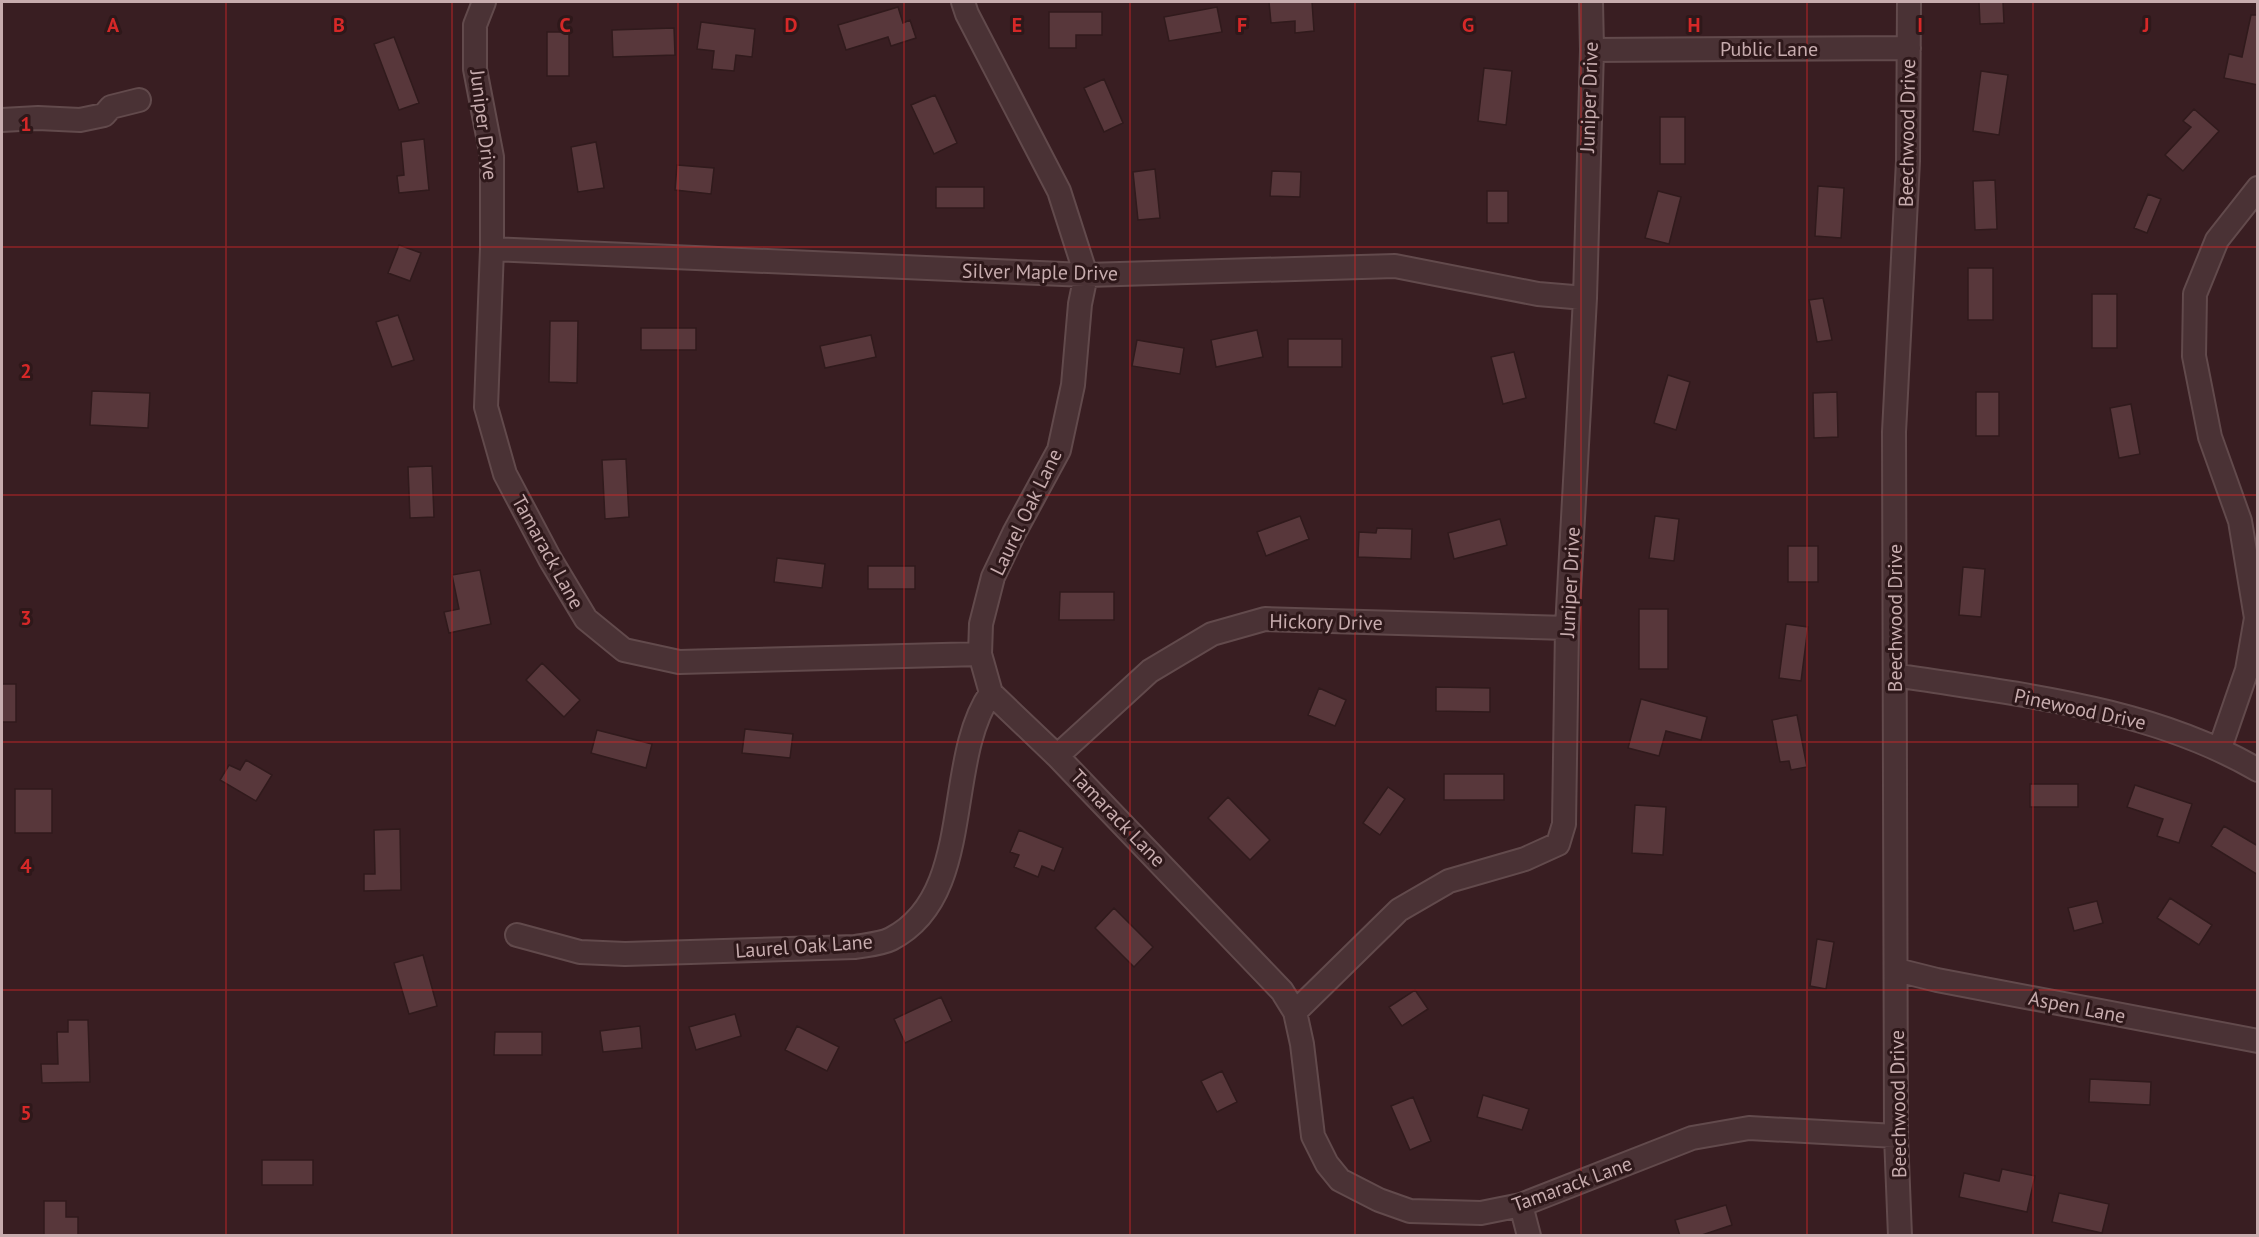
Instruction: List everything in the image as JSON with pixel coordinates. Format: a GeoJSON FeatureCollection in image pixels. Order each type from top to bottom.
{"type":"FeatureCollection","features":[{"type":"Feature","properties":{"kind":"street","name":"Juniper Drive"},"geometry":{"type":"LineString","coordinates":[[484,2],[475,26],[475,69],[492,157],[492,249]]}},
{"type":"Feature","properties":{"kind":"street","name":"Laurel Oak Lane"},"geometry":{"type":"LineString","coordinates":[[963,2],[967,14],[1059,191],[1086,275],[1080,304],[1072,385],[1059,450],[1014,532],[993,577],[981,624],[980,654]]}},
{"type":"Feature","properties":{"kind":"street","name":"Juniper Drive"},"geometry":{"type":"LineString","coordinates":[[1295,1012],[1399,910],[1449,881],[1525,859],[1558,844],[1564,824],[1567,628],[1585,298],[1592,50],[1591,2]]}},
{"type":"Feature","properties":{"kind":"street","name":"Beechwood Drive"},"geometry":{"type":"LineString","coordinates":[[1900,1236],[1896,1136],[1894,432],[1908,161],[1909,2]]}},
{"type":"Feature","properties":{"kind":"street","name":"Public Lane"},"geometry":{"type":"LineString","coordinates":[[1592,50],[1909,48]]}},
{"type":"Feature","properties":{"kind":"street"},"geometry":{"type":"LineString","coordinates":[[2,120],[38,118],[80,120],[104,115],[111,107],[139,100]]}},
{"type":"Feature","properties":{"kind":"street"},"geometry":{"type":"LineString","coordinates":[[2220,748],[2247,670],[2256,618],[2240,521],[2210,437],[2194,356],[2196,294],[2217,240],[2258,188]]}},
{"type":"Feature","properties":{"kind":"street","name":"Silver Maple Drive"},"geometry":{"type":"LineString","coordinates":[[492,249],[1086,275],[1395,266],[1538,294],[1585,298]]}},
{"type":"Feature","properties":{"kind":"street","name":"Tamarack Lane"},"geometry":{"type":"LineString","coordinates":[[492,249],[486,407],[506,474],[550,559],[586,619],[624,651],[679,662],[980,654]]}},
{"type":"Feature","properties":{"kind":"street","name":"Hickory Drive"},"geometry":{"type":"LineString","coordinates":[[1058,756],[1150,671],[1212,634],[1265,619],[1567,628]]}},
{"type":"Feature","properties":{"kind":"street"},"geometry":{"type":"LineString","coordinates":[[980,654],[991,693]]}},
{"type":"Feature","properties":{"kind":"street","name":"Pinewood Drive"},"geometry":{"type":"LineString","coordinates":[[1894,675],[2066,702],[2148,722],[2220,748],[2258,770]]}},
{"type":"Feature","properties":{"kind":"street","name":"Tamarack Lane"},"geometry":{"type":"LineString","coordinates":[[991,693],[1058,756],[1282,991],[1295,1012],[1302,1044],[1313,1136],[1327,1164],[1340,1179],[1379,1200],[1410,1211],[1481,1213],[1521,1206],[1692,1138],[1749,1128],[1896,1136]]}},
{"type":"Feature","properties":{"kind":"street","name":"Laurel Oak Lane"},"geometry":{"type":"LineString","coordinates":[[517,935],[580,952],[625,954],[855,947],[890,940],[918,921],[940,882],[959,805],[972,729],[991,693]]}},
{"type":"Feature","properties":{"kind":"street","name":"Aspen Lane"},"geometry":{"type":"LineString","coordinates":[[1897,970],[1937,980],[2258,1041]]}},
{"type":"Feature","properties":{"kind":"street"},"geometry":{"type":"LineString","coordinates":[[1521,1206],[1529,1236]]}},
{"type":"Feature","properties":{"kind":"building"},"geometry":{"type":"Polygon","coordinates":[[[1269,2],[1312,2],[1314,31],[1295,33],[1295,21],[1271,23],[1269,2]]]}},
{"type":"Feature","properties":{"kind":"building"},"geometry":{"type":"Polygon","coordinates":[[[1979,2],[2003,2],[2004,23],[1980,24],[1979,2]]]}},
{"type":"Feature","properties":{"kind":"building"},"geometry":{"type":"Polygon","coordinates":[[[898,7],[903,23],[910,20],[916,38],[891,46],[888,37],[846,50],[838,25],[898,7]]]}},
{"type":"Feature","properties":{"kind":"building"},"geometry":{"type":"Polygon","coordinates":[[[1217,7],[1222,32],[1169,41],[1164,17],[1217,7]]]}},
{"type":"Feature","properties":{"kind":"building"},"geometry":{"type":"Polygon","coordinates":[[[1049,12],[1102,12],[1102,35],[1076,35],[1076,48],[1049,48],[1049,12]]]}},
{"type":"Feature","properties":{"kind":"building"},"geometry":{"type":"Polygon","coordinates":[[[2251,15],[2258,15],[2258,85],[2224,78],[2229,54],[2242,57],[2251,15]]]}},
{"type":"Feature","properties":{"kind":"building"},"geometry":{"type":"Polygon","coordinates":[[[701,22],[755,29],[752,57],[736,55],[734,71],[712,69],[714,51],[697,49],[701,22]]]}},
{"type":"Feature","properties":{"kind":"building"},"geometry":{"type":"Polygon","coordinates":[[[674,28],[675,55],[613,57],[612,30],[674,28]]]}},
{"type":"Feature","properties":{"kind":"building"},"geometry":{"type":"Polygon","coordinates":[[[547,32],[569,32],[569,76],[547,76],[547,32]]]}},
{"type":"Feature","properties":{"kind":"building"},"geometry":{"type":"Polygon","coordinates":[[[394,37],[419,103],[399,110],[374,44],[394,37]]]}},
{"type":"Feature","properties":{"kind":"building"},"geometry":{"type":"Polygon","coordinates":[[[1484,68],[1512,71],[1506,125],[1478,121],[1484,68]]]}},
{"type":"Feature","properties":{"kind":"building"},"geometry":{"type":"Polygon","coordinates":[[[1981,71],[2008,75],[1999,135],[1973,131],[1981,71]]]}},
{"type":"Feature","properties":{"kind":"building"},"geometry":{"type":"Polygon","coordinates":[[[1104,79],[1123,123],[1104,132],[1084,88],[1104,79]]]}},
{"type":"Feature","properties":{"kind":"building"},"geometry":{"type":"Polygon","coordinates":[[[935,95],[957,143],[934,154],[911,105],[935,95]]]}},
{"type":"Feature","properties":{"kind":"building"},"geometry":{"type":"Polygon","coordinates":[[[2194,109],[2219,131],[2183,171],[2165,155],[2191,127],[2183,121],[2194,109]]]}},
{"type":"Feature","properties":{"kind":"building"},"geometry":{"type":"Polygon","coordinates":[[[1660,117],[1685,117],[1685,164],[1660,164],[1660,117]]]}},
{"type":"Feature","properties":{"kind":"building"},"geometry":{"type":"Polygon","coordinates":[[[424,139],[429,190],[399,193],[397,176],[404,175],[401,142],[424,139]]]}},
{"type":"Feature","properties":{"kind":"building"},"geometry":{"type":"Polygon","coordinates":[[[596,142],[604,188],[578,192],[571,147],[596,142]]]}},
{"type":"Feature","properties":{"kind":"building"},"geometry":{"type":"Polygon","coordinates":[[[677,165],[714,168],[711,194],[675,190],[677,165]]]}},
{"type":"Feature","properties":{"kind":"building"},"geometry":{"type":"Polygon","coordinates":[[[1155,169],[1160,218],[1138,220],[1133,172],[1155,169]]]}},
{"type":"Feature","properties":{"kind":"building"},"geometry":{"type":"Polygon","coordinates":[[[1272,171],[1301,172],[1300,197],[1270,196],[1272,171]]]}},
{"type":"Feature","properties":{"kind":"building"},"geometry":{"type":"Polygon","coordinates":[[[1995,180],[1997,229],[1975,230],[1973,181],[1995,180]]]}},
{"type":"Feature","properties":{"kind":"building"},"geometry":{"type":"Polygon","coordinates":[[[1818,186],[1844,188],[1841,238],[1815,236],[1818,186]]]}},
{"type":"Feature","properties":{"kind":"building"},"geometry":{"type":"Polygon","coordinates":[[[936,187],[984,187],[984,208],[936,208],[936,187]]]}},
{"type":"Feature","properties":{"kind":"building"},"geometry":{"type":"Polygon","coordinates":[[[1487,191],[1508,191],[1508,223],[1487,223],[1487,191]]]}},
{"type":"Feature","properties":{"kind":"building"},"geometry":{"type":"Polygon","coordinates":[[[1658,191],[1681,197],[1669,244],[1645,238],[1658,191]]]}},
{"type":"Feature","properties":{"kind":"building"},"geometry":{"type":"Polygon","coordinates":[[[2148,194],[2161,199],[2147,233],[2134,228],[2148,194]]]}},
{"type":"Feature","properties":{"kind":"building"},"geometry":{"type":"Polygon","coordinates":[[[399,245],[421,253],[410,281],[388,273],[399,245]]]}},
{"type":"Feature","properties":{"kind":"building"},"geometry":{"type":"Polygon","coordinates":[[[1968,268],[1993,268],[1993,320],[1968,320],[1968,268]]]}},
{"type":"Feature","properties":{"kind":"building"},"geometry":{"type":"Polygon","coordinates":[[[2092,294],[2117,294],[2117,348],[2092,348],[2092,294]]]}},
{"type":"Feature","properties":{"kind":"building"},"geometry":{"type":"Polygon","coordinates":[[[1823,298],[1832,340],[1817,342],[1809,300],[1823,298]]]}},
{"type":"Feature","properties":{"kind":"building"},"geometry":{"type":"Polygon","coordinates":[[[398,315],[414,360],[392,367],[376,322],[398,315]]]}},
{"type":"Feature","properties":{"kind":"building"},"geometry":{"type":"Polygon","coordinates":[[[550,321],[578,321],[577,383],[549,382],[550,321]]]}},
{"type":"Feature","properties":{"kind":"building"},"geometry":{"type":"Polygon","coordinates":[[[641,328],[696,328],[696,350],[641,350],[641,328]]]}},
{"type":"Feature","properties":{"kind":"building"},"geometry":{"type":"Polygon","coordinates":[[[1257,330],[1263,357],[1216,367],[1211,340],[1257,330]]]}},
{"type":"Feature","properties":{"kind":"building"},"geometry":{"type":"Polygon","coordinates":[[[871,335],[876,357],[825,368],[820,346],[871,335]]]}},
{"type":"Feature","properties":{"kind":"building"},"geometry":{"type":"Polygon","coordinates":[[[1288,339],[1342,339],[1342,367],[1288,367],[1288,339]]]}},
{"type":"Feature","properties":{"kind":"building"},"geometry":{"type":"Polygon","coordinates":[[[1137,340],[1184,348],[1180,374],[1132,366],[1137,340]]]}},
{"type":"Feature","properties":{"kind":"building"},"geometry":{"type":"Polygon","coordinates":[[[1514,352],[1526,398],[1503,404],[1491,357],[1514,352]]]}},
{"type":"Feature","properties":{"kind":"building"},"geometry":{"type":"Polygon","coordinates":[[[1668,375],[1690,382],[1676,430],[1654,423],[1668,375]]]}},
{"type":"Feature","properties":{"kind":"building"},"geometry":{"type":"Polygon","coordinates":[[[92,391],[150,393],[148,428],[90,425],[92,391]]]}},
{"type":"Feature","properties":{"kind":"building"},"geometry":{"type":"Polygon","coordinates":[[[1837,392],[1838,437],[1814,438],[1813,393],[1837,392]]]}},
{"type":"Feature","properties":{"kind":"building"},"geometry":{"type":"Polygon","coordinates":[[[1976,392],[1999,392],[1999,436],[1976,436],[1976,392]]]}},
{"type":"Feature","properties":{"kind":"building"},"geometry":{"type":"Polygon","coordinates":[[[2131,404],[2140,454],[2119,458],[2110,408],[2131,404]]]}},
{"type":"Feature","properties":{"kind":"building"},"geometry":{"type":"Polygon","coordinates":[[[626,459],[629,517],[605,519],[602,460],[626,459]]]}},
{"type":"Feature","properties":{"kind":"building"},"geometry":{"type":"Polygon","coordinates":[[[432,466],[434,517],[410,518],[408,467],[432,466]]]}},
{"type":"Feature","properties":{"kind":"building"},"geometry":{"type":"Polygon","coordinates":[[[1300,516],[1309,539],[1266,556],[1257,532],[1300,516]]]}},
{"type":"Feature","properties":{"kind":"building"},"geometry":{"type":"Polygon","coordinates":[[[1655,516],[1679,519],[1674,561],[1649,558],[1655,516]]]}},
{"type":"Feature","properties":{"kind":"building"},"geometry":{"type":"Polygon","coordinates":[[[1500,519],[1507,545],[1454,559],[1448,533],[1500,519]]]}},
{"type":"Feature","properties":{"kind":"building"},"geometry":{"type":"Polygon","coordinates":[[[1377,528],[1412,529],[1411,559],[1358,557],[1359,532],[1376,533],[1377,528]]]}},
{"type":"Feature","properties":{"kind":"building"},"geometry":{"type":"Polygon","coordinates":[[[1788,546],[1818,546],[1818,582],[1788,582],[1788,546]]]}},
{"type":"Feature","properties":{"kind":"building"},"geometry":{"type":"Polygon","coordinates":[[[777,558],[825,564],[822,588],[774,582],[777,558]]]}},
{"type":"Feature","properties":{"kind":"building"},"geometry":{"type":"Polygon","coordinates":[[[868,566],[915,566],[915,589],[868,589],[868,566]]]}},
{"type":"Feature","properties":{"kind":"building"},"geometry":{"type":"Polygon","coordinates":[[[1963,567],[1985,569],[1981,617],[1959,615],[1963,567]]]}},
{"type":"Feature","properties":{"kind":"building"},"geometry":{"type":"Polygon","coordinates":[[[480,570],[491,624],[449,633],[444,612],[459,609],[452,575],[480,570]]]}},
{"type":"Feature","properties":{"kind":"building"},"geometry":{"type":"Polygon","coordinates":[[[1060,592],[1114,592],[1114,620],[1059,620],[1060,592]]]}},
{"type":"Feature","properties":{"kind":"building"},"geometry":{"type":"Polygon","coordinates":[[[1639,609],[1668,609],[1668,669],[1639,669],[1639,609]]]}},
{"type":"Feature","properties":{"kind":"building"},"geometry":{"type":"Polygon","coordinates":[[[1786,624],[1808,627],[1801,681],[1779,678],[1786,624]]]}},
{"type":"Feature","properties":{"kind":"building"},"geometry":{"type":"Polygon","coordinates":[[[542,663],[580,700],[564,717],[526,680],[542,663]]]}},
{"type":"Feature","properties":{"kind":"building"},"geometry":{"type":"Polygon","coordinates":[[[2,684],[16,684],[16,722],[2,722],[2,684]]]}},
{"type":"Feature","properties":{"kind":"building"},"geometry":{"type":"Polygon","coordinates":[[[1436,687],[1490,688],[1490,712],[1436,711],[1436,687]]]}},
{"type":"Feature","properties":{"kind":"building"},"geometry":{"type":"Polygon","coordinates":[[[1319,688],[1346,700],[1335,726],[1308,715],[1319,688]]]}},
{"type":"Feature","properties":{"kind":"building"},"geometry":{"type":"Polygon","coordinates":[[[1641,699],[1707,717],[1701,740],[1666,731],[1659,756],[1628,748],[1641,699]]]}},
{"type":"Feature","properties":{"kind":"building"},"geometry":{"type":"Polygon","coordinates":[[[1797,715],[1807,767],[1791,770],[1789,761],[1780,762],[1772,720],[1797,715]]]}},
{"type":"Feature","properties":{"kind":"building"},"geometry":{"type":"Polygon","coordinates":[[[745,729],[793,734],[790,758],[742,753],[745,729]]]}},
{"type":"Feature","properties":{"kind":"building"},"geometry":{"type":"Polygon","coordinates":[[[597,730],[652,744],[646,768],[591,753],[597,730]]]}},
{"type":"Feature","properties":{"kind":"building"},"geometry":{"type":"Polygon","coordinates":[[[246,760],[272,775],[256,801],[220,780],[229,765],[240,770],[246,760]]]}},
{"type":"Feature","properties":{"kind":"building"},"geometry":{"type":"Polygon","coordinates":[[[1444,774],[1504,774],[1504,800],[1444,800],[1444,774]]]}},
{"type":"Feature","properties":{"kind":"building"},"geometry":{"type":"Polygon","coordinates":[[[2030,784],[2078,784],[2078,807],[2030,807],[2030,784]]]}},
{"type":"Feature","properties":{"kind":"building"},"geometry":{"type":"Polygon","coordinates":[[[2135,785],[2192,804],[2179,843],[2157,836],[2163,819],[2127,807],[2135,785]]]}},
{"type":"Feature","properties":{"kind":"building"},"geometry":{"type":"Polygon","coordinates":[[[1388,787],[1405,799],[1380,835],[1363,823],[1388,787]]]}},
{"type":"Feature","properties":{"kind":"building"},"geometry":{"type":"Polygon","coordinates":[[[15,789],[52,789],[52,833],[15,833],[15,789]]]}},
{"type":"Feature","properties":{"kind":"building"},"geometry":{"type":"Polygon","coordinates":[[[1228,797],[1270,840],[1250,860],[1208,818],[1228,797]]]}},
{"type":"Feature","properties":{"kind":"building"},"geometry":{"type":"Polygon","coordinates":[[[1635,805],[1666,807],[1663,855],[1632,853],[1635,805]]]}},
{"type":"Feature","properties":{"kind":"building"},"geometry":{"type":"Polygon","coordinates":[[[2224,826],[2258,846],[2258,875],[2211,846],[2224,826]]]}},
{"type":"Feature","properties":{"kind":"building"},"geometry":{"type":"Polygon","coordinates":[[[400,829],[401,890],[364,891],[364,874],[375,874],[374,830],[400,829]]]}},
{"type":"Feature","properties":{"kind":"building"},"geometry":{"type":"Polygon","coordinates":[[[1019,830],[1063,848],[1054,871],[1042,866],[1038,877],[1014,867],[1019,855],[1010,852],[1019,830]]]}},
{"type":"Feature","properties":{"kind":"building"},"geometry":{"type":"Polygon","coordinates":[[[2170,898],[2212,925],[2199,945],[2157,918],[2170,898]]]}},
{"type":"Feature","properties":{"kind":"building"},"geometry":{"type":"Polygon","coordinates":[[[2097,901],[2103,923],[2074,931],[2068,908],[2097,901]]]}},
{"type":"Feature","properties":{"kind":"building"},"geometry":{"type":"Polygon","coordinates":[[[1114,908],[1153,947],[1134,967],[1095,928],[1114,908]]]}},
{"type":"Feature","properties":{"kind":"building"},"geometry":{"type":"Polygon","coordinates":[[[1817,939],[1834,942],[1826,989],[1810,986],[1817,939]]]}},
{"type":"Feature","properties":{"kind":"building"},"geometry":{"type":"Polygon","coordinates":[[[423,955],[437,1006],[409,1014],[394,963],[423,955]]]}},
{"type":"Feature","properties":{"kind":"building"},"geometry":{"type":"Polygon","coordinates":[[[1415,990],[1428,1009],[1402,1026],[1389,1007],[1415,990]]]}},
{"type":"Feature","properties":{"kind":"building"},"geometry":{"type":"Polygon","coordinates":[[[941,997],[952,1021],[905,1043],[894,1019],[941,997]]]}},
{"type":"Feature","properties":{"kind":"building"},"geometry":{"type":"Polygon","coordinates":[[[735,1014],[741,1036],[696,1050],[689,1027],[735,1014]]]}},
{"type":"Feature","properties":{"kind":"building"},"geometry":{"type":"Polygon","coordinates":[[[68,1020],[88,1020],[90,1082],[42,1083],[41,1064],[58,1064],[57,1032],[68,1032],[68,1020]]]}},
{"type":"Feature","properties":{"kind":"building"},"geometry":{"type":"Polygon","coordinates":[[[640,1026],[642,1048],[603,1052],[600,1031],[640,1026]]]}},
{"type":"Feature","properties":{"kind":"building"},"geometry":{"type":"Polygon","coordinates":[[[797,1026],[839,1047],[827,1071],[785,1050],[797,1026]]]}},
{"type":"Feature","properties":{"kind":"building"},"geometry":{"type":"Polygon","coordinates":[[[495,1032],[542,1032],[542,1055],[494,1055],[495,1032]]]}},
{"type":"Feature","properties":{"kind":"building"},"geometry":{"type":"Polygon","coordinates":[[[1222,1071],[1237,1102],[1217,1112],[1201,1081],[1222,1071]]]}},
{"type":"Feature","properties":{"kind":"building"},"geometry":{"type":"Polygon","coordinates":[[[2090,1079],[2151,1082],[2150,1105],[2089,1102],[2090,1079]]]}},
{"type":"Feature","properties":{"kind":"building"},"geometry":{"type":"Polygon","coordinates":[[[1483,1095],[1529,1109],[1522,1130],[1477,1117],[1483,1095]]]}},
{"type":"Feature","properties":{"kind":"building"},"geometry":{"type":"Polygon","coordinates":[[[1413,1097],[1431,1141],[1410,1150],[1391,1106],[1413,1097]]]}},
{"type":"Feature","properties":{"kind":"building"},"geometry":{"type":"Polygon","coordinates":[[[262,1160],[313,1160],[313,1185],[262,1185],[262,1160]]]}},
{"type":"Feature","properties":{"kind":"building"},"geometry":{"type":"Polygon","coordinates":[[[2002,1169],[2035,1176],[2027,1212],[1959,1197],[1964,1173],[1999,1181],[2002,1169]]]}},
{"type":"Feature","properties":{"kind":"building"},"geometry":{"type":"Polygon","coordinates":[[[2059,1193],[2109,1204],[2102,1233],[2052,1222],[2059,1193]]]}},
{"type":"Feature","properties":{"kind":"building"},"geometry":{"type":"Polygon","coordinates":[[[44,1201],[66,1201],[66,1217],[78,1217],[78,1236],[44,1236],[44,1201]]]}},
{"type":"Feature","properties":{"kind":"building"},"geometry":{"type":"Polygon","coordinates":[[[1726,1205],[1732,1225],[1699,1236],[1680,1236],[1675,1220],[1726,1205]]]}}]}
